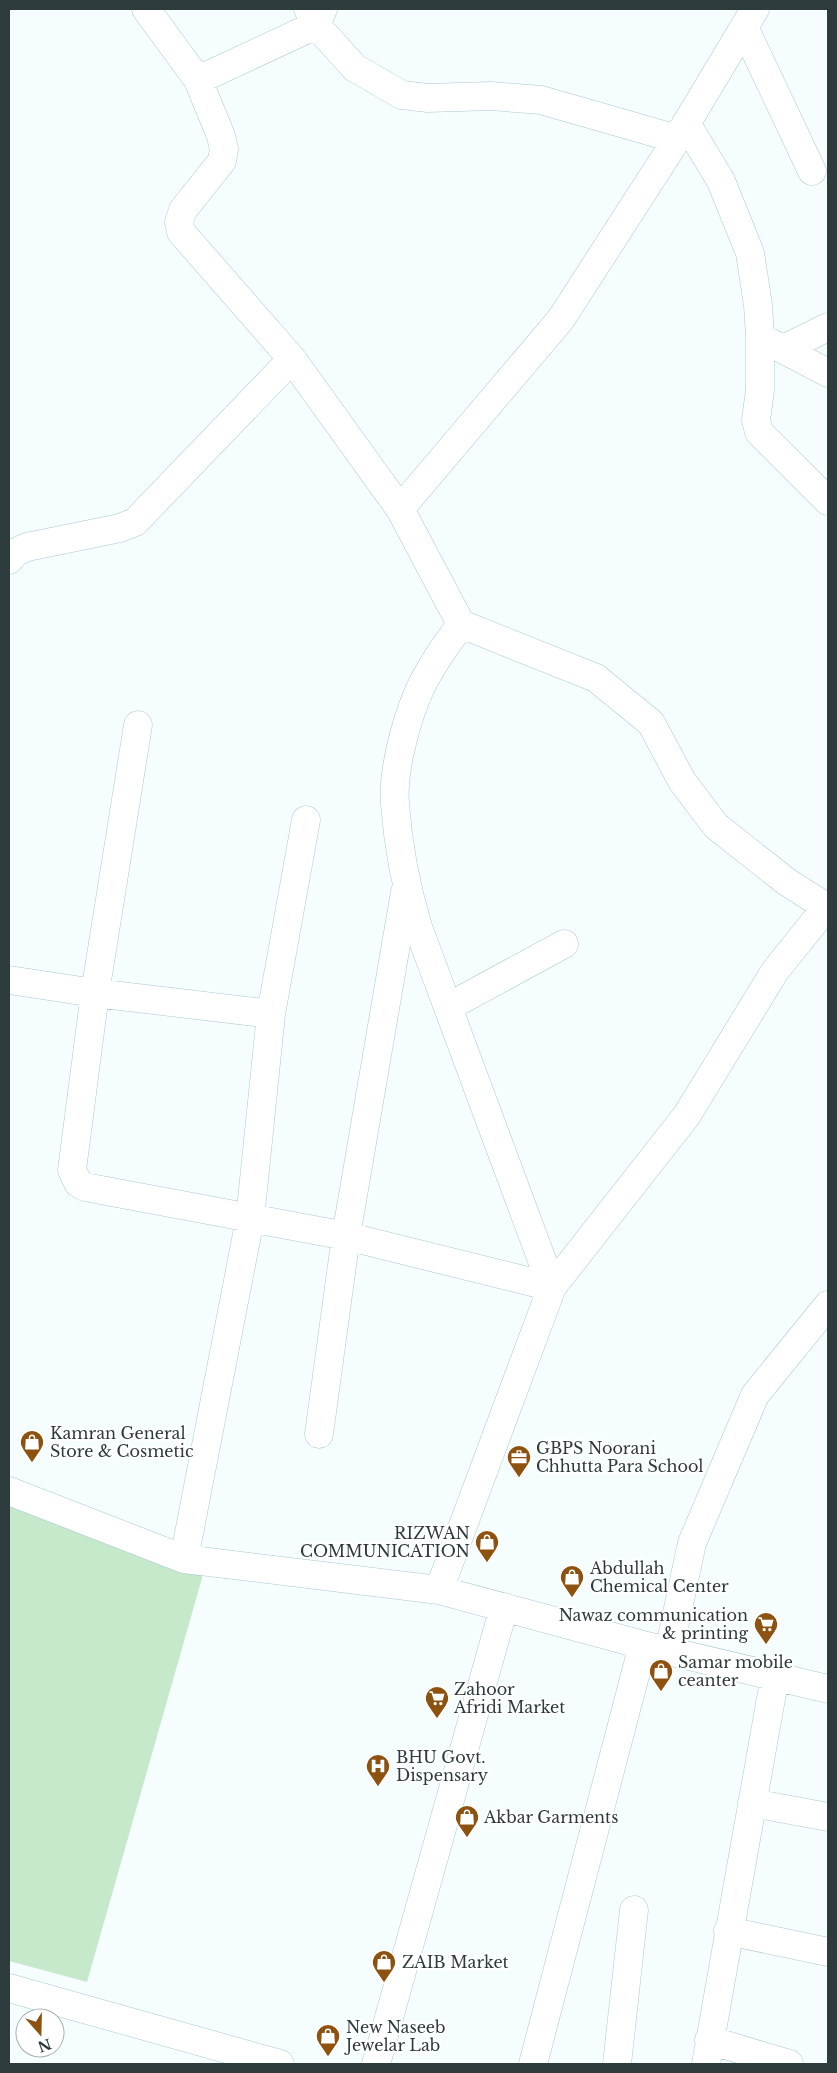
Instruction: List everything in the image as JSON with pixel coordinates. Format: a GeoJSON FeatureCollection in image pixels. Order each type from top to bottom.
{"type":"FeatureCollection","features":[{"type":"Feature","properties":{"kind":"street"},"geometry":{"type":"LineString","coordinates":[[146,9],[198,80],[221,136],[224,149],[222,161],[183,210],[179,222],[181,232],[292,359],[400,510],[461,624],[596,678],[651,723],[682,781],[716,826],[787,882],[828,907],[775,972],[687,1115],[552,1287],[439,1590]]}},
{"type":"Feature","properties":{"kind":"street"},"geometry":{"type":"LineString","coordinates":[[198,80],[316,14],[355,68],[402,95],[428,98],[491,96],[541,100],[681,131],[721,181],[750,253],[758,305],[772,343],[760,390],[756,420],[758,432],[828,501]]}},
{"type":"Feature","properties":{"kind":"street"},"geometry":{"type":"LineString","coordinates":[[400,510],[562,319],[750,18]]}},
{"type":"Feature","properties":{"kind":"street"},"geometry":{"type":"LineString","coordinates":[[750,18],[812,172]]}},
{"type":"Feature","properties":{"kind":"street"},"geometry":{"type":"LineString","coordinates":[[772,343],[828,327]]}},
{"type":"Feature","properties":{"kind":"street"},"geometry":{"type":"LineString","coordinates":[[772,343],[828,373]]}},
{"type":"Feature","properties":{"kind":"street"},"geometry":{"type":"LineString","coordinates":[[9,560],[16,552],[28,547],[120,528],[136,522],[292,359]]}},
{"type":"Feature","properties":{"kind":"street"},"geometry":{"type":"LineString","coordinates":[[461,624],[428,672],[413,705],[399,753],[394,802],[406,886],[418,928],[552,1287]]}},
{"type":"Feature","properties":{"kind":"street"},"geometry":{"type":"LineString","coordinates":[[138,725],[95,994],[72,1170],[78,1183],[94,1189],[346,1236],[552,1287]]}},
{"type":"Feature","properties":{"kind":"street"},"geometry":{"type":"LineString","coordinates":[[184,1559],[250,1219],[271,1014],[306,820]]}},
{"type":"Feature","properties":{"kind":"street"},"geometry":{"type":"LineString","coordinates":[[319,1434],[346,1236],[406,886]]}},
{"type":"Feature","properties":{"kind":"street"},"geometry":{"type":"LineString","coordinates":[[448,1007],[564,944]]}},
{"type":"Feature","properties":{"kind":"street"},"geometry":{"type":"LineString","coordinates":[[9,980],[95,994],[271,1014]]}},
{"type":"Feature","properties":{"kind":"street"},"geometry":{"type":"LineString","coordinates":[[669,1651],[692,1543],[756,1395],[828,1305]]}},
{"type":"Feature","properties":{"kind":"street"},"geometry":{"type":"LineString","coordinates":[[9,1491],[184,1559],[439,1590],[643,1645],[828,1689]]}},
{"type":"Feature","properties":{"kind":"street"},"geometry":{"type":"LineString","coordinates":[[376,2064],[504,1607]]}},
{"type":"Feature","properties":{"kind":"street"},"geometry":{"type":"LineString","coordinates":[[533,2064],[643,1645]]}},
{"type":"Feature","properties":{"kind":"street"},"geometry":{"type":"LineString","coordinates":[[775,1676],[707,2052],[789,2064]]}},
{"type":"Feature","properties":{"kind":"street"},"geometry":{"type":"LineString","coordinates":[[752,1803],[828,1817]]}},
{"type":"Feature","properties":{"kind":"street"},"geometry":{"type":"LineString","coordinates":[[617,2064],[634,1910]]}},
{"type":"Feature","properties":{"kind":"street"},"geometry":{"type":"LineString","coordinates":[[728,1931],[828,1952]]}},
{"type":"Feature","properties":{"kind":"street"},"geometry":{"type":"LineString","coordinates":[[9,1988],[280,2064]]}},
{"type":"Feature","properties":{"kind":"green space"},"geometry":{"type":"Polygon","coordinates":[[[9,1494],[208,1557],[87,1982],[9,1961],[9,1494]]]}},
{"type":"Feature","properties":{"kind":"place","name":"Kamran General Store & Cosmetic"},"geometry":{"type":"Point","coordinates":[32,1463]}},
{"type":"Feature","properties":{"kind":"place","name":"GBPS Noorani Chhutta Para School"},"geometry":{"type":"Point","coordinates":[519,1478]}},
{"type":"Feature","properties":{"kind":"place","name":"RIZWAN COMMUNICATION"},"geometry":{"type":"Point","coordinates":[487,1563]}},
{"type":"Feature","properties":{"kind":"place","name":"Abdullah Chemical Center"},"geometry":{"type":"Point","coordinates":[572,1598]}},
{"type":"Feature","properties":{"kind":"place","name":"Nawaz communication & printing"},"geometry":{"type":"Point","coordinates":[766,1645]}},
{"type":"Feature","properties":{"kind":"place","name":"Samar mobile ceanter"},"geometry":{"type":"Point","coordinates":[661,1692]}},
{"type":"Feature","properties":{"kind":"place","name":"Zahoor Afridi Market"},"geometry":{"type":"Point","coordinates":[437,1719]}},
{"type":"Feature","properties":{"kind":"place","name":"BHU Govt. Dispensary"},"geometry":{"type":"Point","coordinates":[378,1787]}},
{"type":"Feature","properties":{"kind":"place","name":"Akbar Garments"},"geometry":{"type":"Point","coordinates":[467,1838]}},
{"type":"Feature","properties":{"kind":"place","name":"ZAIB Market"},"geometry":{"type":"Point","coordinates":[384,1983]}},
{"type":"Feature","properties":{"kind":"place","name":"New Naseeb Jewelar Lab"},"geometry":{"type":"Point","coordinates":[328,2057]}}]}
